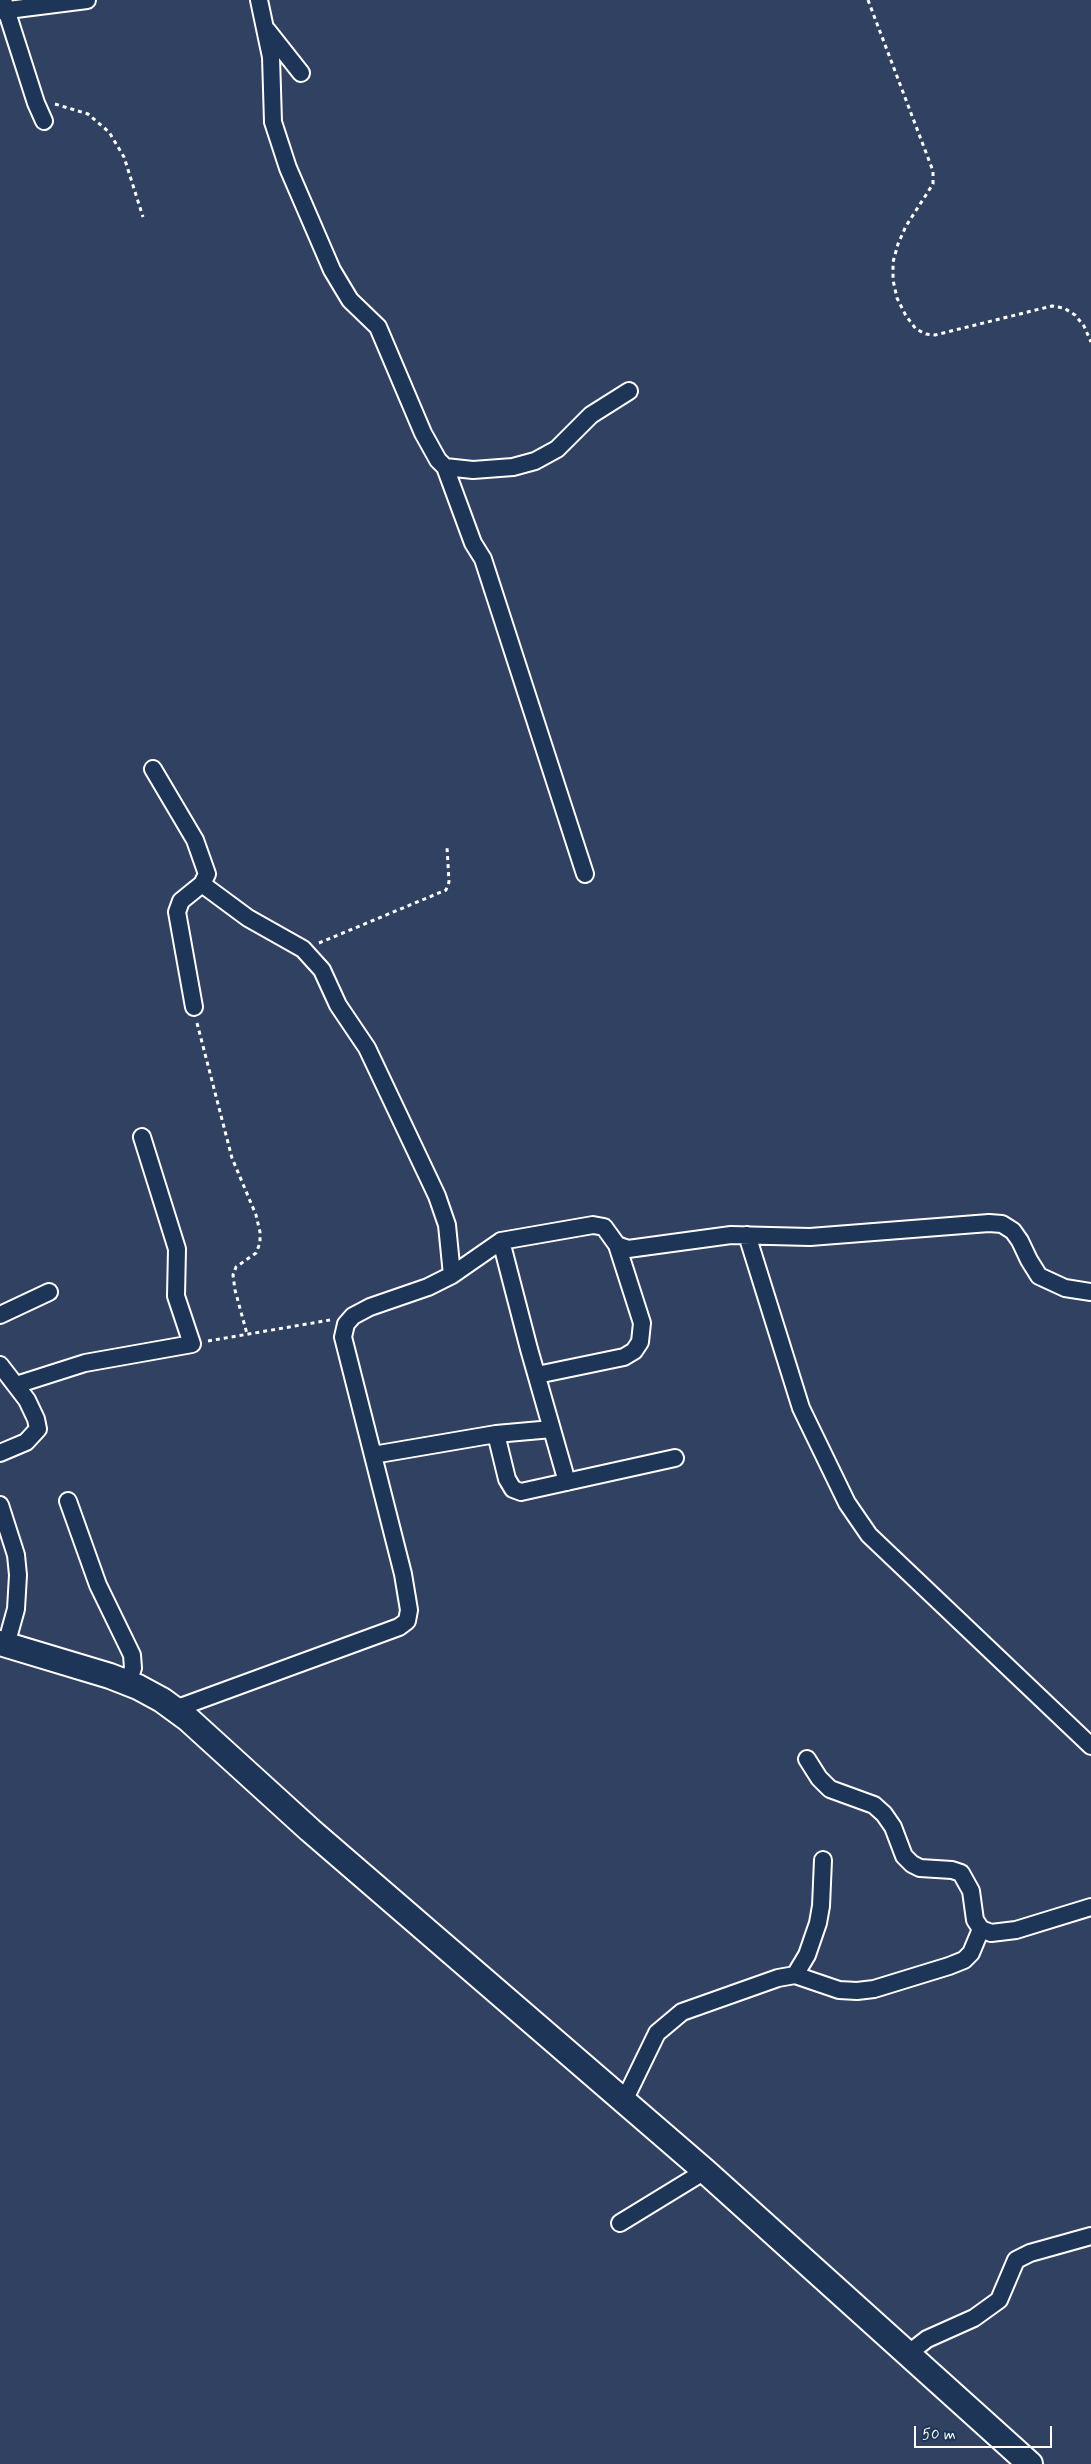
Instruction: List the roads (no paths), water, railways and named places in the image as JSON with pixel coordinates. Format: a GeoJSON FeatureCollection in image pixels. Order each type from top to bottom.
{"type":"FeatureCollection","features":[{"type":"Feature","properties":{"kind":"street"},"geometry":{"type":"LineString","coordinates":[[44,121],[3,7],[87,0]]}},
{"type":"Feature","properties":{"kind":"street"},"geometry":{"type":"LineString","coordinates":[[259,0],[270,57],[273,122],[288,168],[332,270],[350,300],[378,326],[423,433],[434,455],[445,467],[473,543],[482,559],[585,874]]}},
{"type":"Feature","properties":{"kind":"street"},"geometry":{"type":"LineString","coordinates":[[263,25],[302,73]]}},
{"type":"Feature","properties":{"kind":"street"},"geometry":{"type":"LineString","coordinates":[[445,467],[473,470],[513,467],[542,458],[557,449],[591,415],[629,391]]}},
{"type":"Feature","properties":{"kind":"street"},"geometry":{"type":"LineString","coordinates":[[153,769],[195,840],[207,874],[202,884],[181,901],[177,912],[194,1007]]}},
{"type":"Feature","properties":{"kind":"street"},"geometry":{"type":"LineString","coordinates":[[202,884],[248,918],[303,949],[322,970],[338,1005],[367,1048],[437,1196],[447,1225],[452,1275]]}},
{"type":"Feature","properties":{"kind":"street"},"geometry":{"type":"LineString","coordinates":[[16,1384],[85,1363],[192,1344],[176,1296],[177,1249],[142,1137]]}},
{"type":"Feature","properties":{"kind":"street"},"geometry":{"type":"LineString","coordinates":[[617,1245],[628,1248],[716,1236],[747,1234],[810,1237],[989,1222],[1002,1224],[1013,1231],[1040,1276],[1051,1284],[1091,1292]]}},
{"type":"Feature","properties":{"kind":"street"},"geometry":{"type":"LineString","coordinates":[[174,1710],[399,1627],[407,1620],[409,1610],[403,1574],[343,1337],[346,1324],[353,1316],[370,1307],[428,1286],[452,1275],[501,1241],[593,1225],[604,1227],[617,1245],[642,1323],[640,1342],[634,1351],[624,1356],[537,1375]]}},
{"type":"Feature","properties":{"kind":"street"},"geometry":{"type":"LineString","coordinates":[[747,1234],[801,1408],[847,1503],[869,1535],[1091,1746]]}},
{"type":"Feature","properties":{"kind":"street"},"geometry":{"type":"LineString","coordinates":[[501,1241],[567,1482]]}},
{"type":"Feature","properties":{"kind":"street"},"geometry":{"type":"LineString","coordinates":[[0,1315],[49,1292]]}},
{"type":"Feature","properties":{"kind":"street"},"geometry":{"type":"LineString","coordinates":[[0,1365],[16,1384],[33,1413],[38,1429],[26,1442],[0,1453]]}},
{"type":"Feature","properties":{"kind":"street"},"geometry":{"type":"LineString","coordinates":[[373,1455],[496,1434],[552,1429]]}},
{"type":"Feature","properties":{"kind":"street"},"geometry":{"type":"LineString","coordinates":[[496,1434],[507,1479],[513,1489],[521,1492],[675,1458]]}},
{"type":"Feature","properties":{"kind":"street"},"geometry":{"type":"LineString","coordinates":[[68,1501],[98,1585],[132,1655],[133,1668],[128,1683]]}},
{"type":"Feature","properties":{"kind":"street"},"geometry":{"type":"LineString","coordinates":[[0,1505],[16,1555],[18,1575],[16,1609],[3,1644],[128,1683],[162,1700],[705,2172],[909,2353],[1030,2464]]}},
{"type":"Feature","properties":{"kind":"street"},"geometry":{"type":"LineString","coordinates":[[807,1759],[819,1778],[830,1789],[874,1805],[884,1814],[893,1827],[904,1856],[912,1864],[920,1868],[952,1870],[961,1873],[971,1891],[976,1920],[981,1929],[991,1933],[1016,1930],[1091,1907]]}},
{"type":"Feature","properties":{"kind":"street"},"geometry":{"type":"LineString","coordinates":[[795,1975],[807,1955],[818,1923],[821,1906],[823,1860]]}},
{"type":"Feature","properties":{"kind":"street"},"geometry":{"type":"LineString","coordinates":[[624,2101],[648,2047],[657,2033],[672,2019],[693,2007],[778,1978],[795,1975],[839,1990],[857,1991],[874,1989],[964,1960],[971,1953],[981,1929]]}},
{"type":"Feature","properties":{"kind":"street"},"geometry":{"type":"LineString","coordinates":[[620,2223],[705,2172]]}},
{"type":"Feature","properties":{"kind":"street"},"geometry":{"type":"LineString","coordinates":[[909,2353],[927,2338],[974,2318],[999,2300],[1016,2260],[1030,2253],[1091,2236]]}}]}
